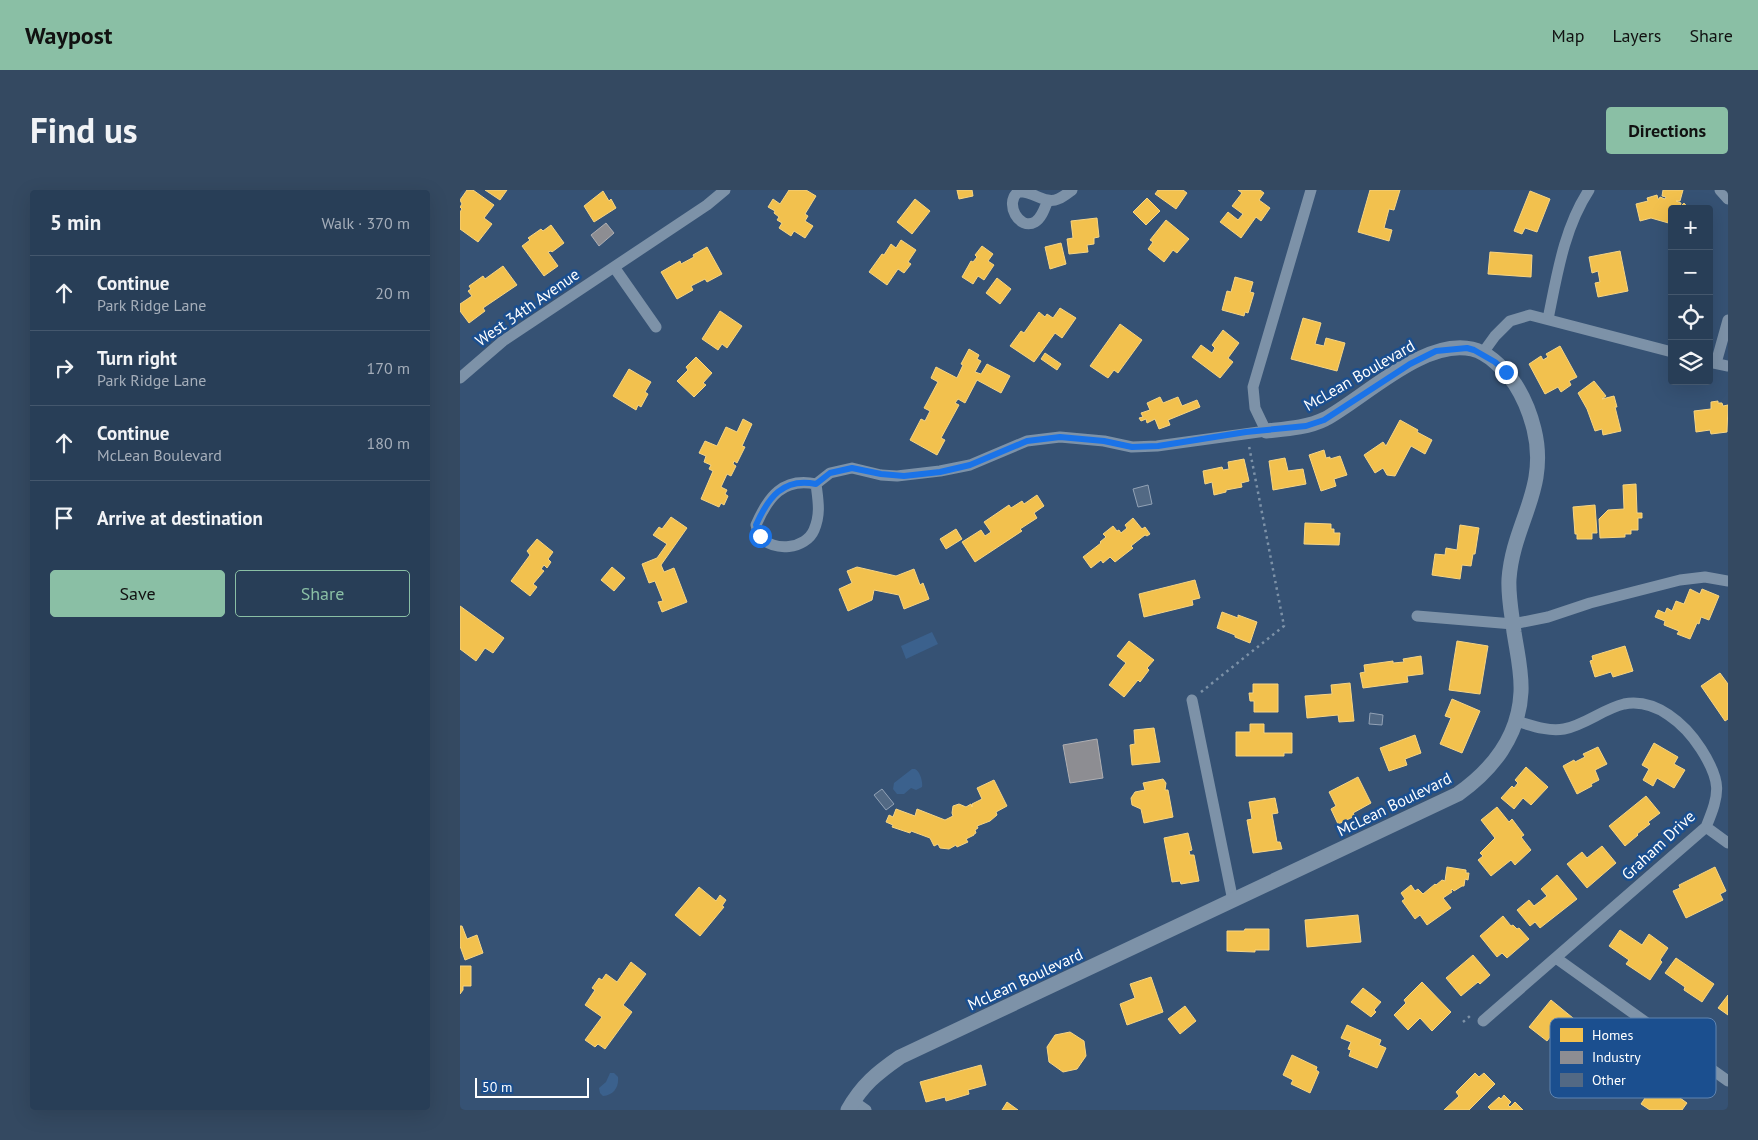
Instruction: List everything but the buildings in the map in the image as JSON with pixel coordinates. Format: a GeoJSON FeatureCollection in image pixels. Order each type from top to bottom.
{"type":"FeatureCollection","features":[{"type":"Feature","properties":{"kind":"street","name":"West 34th Avenue"},"geometry":{"type":"LineString","coordinates":[[460,378],[503,341],[707,205],[726,190]]}},
{"type":"Feature","properties":{"kind":"street"},"geometry":{"type":"LineString","coordinates":[[1048,200],[1058,200],[1072,190]]}},
{"type":"Feature","properties":{"kind":"street"},"geometry":{"type":"LineString","coordinates":[[1266,430],[1255,408],[1253,387],[1311,190]]}},
{"type":"Feature","properties":{"kind":"street"},"geometry":{"type":"LineString","coordinates":[[1548,319],[1560,258],[1589,190]]}},
{"type":"Feature","properties":{"kind":"street"},"geometry":{"type":"LineString","coordinates":[[1720,190],[1728,198]]}},
{"type":"Feature","properties":{"kind":"street"},"geometry":{"type":"LineString","coordinates":[[614,267],[656,327]]}},
{"type":"Feature","properties":{"kind":"street"},"geometry":{"type":"LineString","coordinates":[[1482,354],[1495,336],[1510,321],[1530,316],[1548,319],[1668,351]]}},
{"type":"Feature","properties":{"kind":"street"},"geometry":{"type":"LineString","coordinates":[[1728,320],[1713,363],[1728,366]]}},
{"type":"Feature","properties":{"kind":"street","name":"McLean Boulevard"},"geometry":{"type":"LineString","coordinates":[[816,484],[830,473],[852,468],[881,474],[904,476],[940,472],[970,465],[1027,441],[1060,437],[1104,441],[1132,447],[1158,446],[1246,432],[1306,426],[1324,420],[1410,364],[1436,351],[1467,348],[1482,354],[1506,372],[1517,388],[1532,419],[1539,455],[1535,488],[1514,547],[1511,562],[1509,593],[1521,692],[1516,721],[1504,747],[1474,783],[1458,794],[900,1057],[880,1070],[864,1085],[850,1106]]}},
{"type":"Feature","properties":{"kind":"street"},"geometry":{"type":"LineString","coordinates":[[802,481],[816,484],[820,511],[814,532],[803,542],[788,547],[772,545],[760,536],[756,525],[763,509],[772,496],[796,482],[802,481]]}},
{"type":"Feature","properties":{"kind":"street"},"geometry":{"type":"LineString","coordinates":[[1417,616],[1513,624],[1548,617],[1590,603],[1680,580],[1706,577],[1728,581]]}},
{"type":"Feature","properties":{"kind":"street"},"geometry":{"type":"LineString","coordinates":[[1192,700],[1233,901]]}},
{"type":"Feature","properties":{"kind":"street","name":"Graham Drive"},"geometry":{"type":"LineString","coordinates":[[1483,1021],[1706,827],[1717,801],[1717,780],[1696,740],[1679,723],[1661,710],[1643,704],[1624,704],[1564,729],[1539,728],[1516,721]]}},
{"type":"Feature","properties":{"kind":"street"},"geometry":{"type":"LineString","coordinates":[[1706,827],[1728,843]]}},
{"type":"Feature","properties":{"kind":"street"},"geometry":{"type":"LineString","coordinates":[[1556,958],[1640,1018]]}},
{"type":"Feature","properties":{"kind":"street"},"geometry":{"type":"LineString","coordinates":[[1716,1072],[1728,1081]]}},
{"type":"Feature","properties":{"kind":"street"},"geometry":{"type":"LineString","coordinates":[[850,1106],[866,1110]]}},
{"type":"Feature","properties":{"kind":"path"},"geometry":{"type":"LineString","coordinates":[[1192,700],[1284,626],[1246,432]]}},
{"type":"Feature","properties":{"kind":"water"},"geometry":{"type":"Polygon","coordinates":[[[932,632],[938,644],[906,659],[901,646],[932,632]]]}},
{"type":"Feature","properties":{"kind":"water"},"geometry":{"type":"Polygon","coordinates":[[[912,769],[917,770],[920,774],[922,787],[916,790],[911,788],[904,794],[897,794],[893,789],[894,783],[912,769]]]}},
{"type":"Feature","properties":{"kind":"water"},"geometry":{"type":"Polygon","coordinates":[[[610,1073],[614,1073],[618,1077],[618,1084],[613,1092],[603,1096],[599,1088],[606,1082],[610,1073]]]}},
{"type":"Feature","properties":{"kind":"route"},"geometry":{"type":"LineString","coordinates":[[760,536],[756,525],[763,509],[772,496],[790,484],[802,481],[816,484],[830,473],[852,468],[881,474],[904,476],[940,472],[970,465],[1027,441],[1060,437],[1104,441],[1132,447],[1158,446],[1246,432],[1306,426],[1324,420],[1410,364],[1436,351],[1467,348],[1474,350],[1495,362],[1506,372]]}}]}
